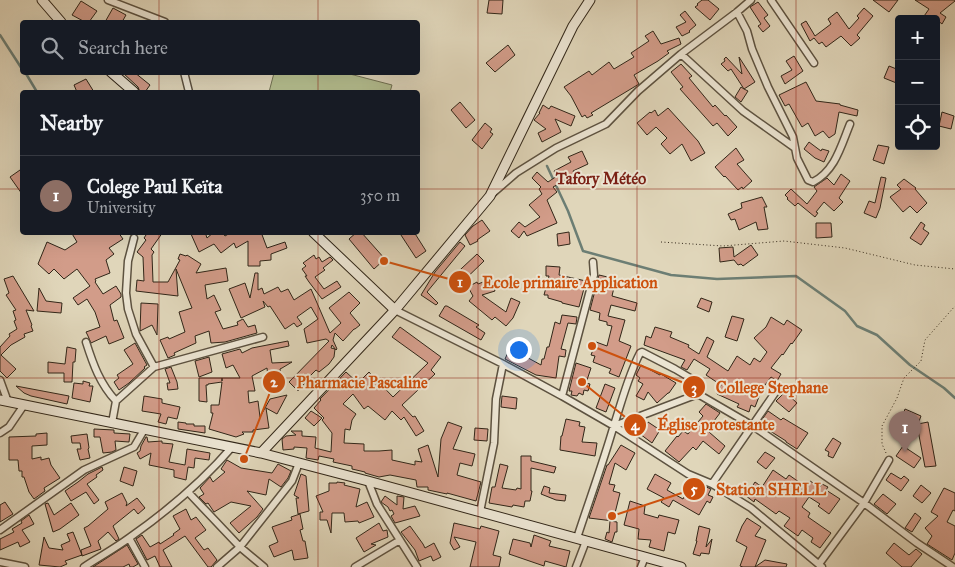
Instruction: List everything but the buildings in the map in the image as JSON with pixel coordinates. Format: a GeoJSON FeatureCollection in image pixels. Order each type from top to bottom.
{"type":"FeatureCollection","features":[{"type":"Feature","properties":{"kind":"street"},"geometry":{"type":"LineString","coordinates":[[42,0],[60,20]]}},
{"type":"Feature","properties":{"kind":"street"},"geometry":{"type":"LineString","coordinates":[[108,0],[160,20]]}},
{"type":"Feature","properties":{"kind":"street"},"geometry":{"type":"LineString","coordinates":[[490,196],[574,26],[590,0]]}},
{"type":"Feature","properties":{"kind":"street"},"geometry":{"type":"LineString","coordinates":[[261,453],[396,310],[490,196],[516,173],[556,148],[606,124],[638,91],[681,54],[751,0]]}},
{"type":"Feature","properties":{"kind":"street"},"geometry":{"type":"LineString","coordinates":[[771,0],[814,63]]}},
{"type":"Feature","properties":{"kind":"street"},"geometry":{"type":"LineString","coordinates":[[737,12],[748,31],[752,49],[768,87],[793,137],[797,158],[808,180],[813,182],[821,178],[835,162],[850,124]]}},
{"type":"Feature","properties":{"kind":"street"},"geometry":{"type":"LineString","coordinates":[[681,54],[743,111],[795,148]]}},
{"type":"Feature","properties":{"kind":"street"},"geometry":{"type":"LineString","coordinates":[[114,75],[132,90]]}},
{"type":"Feature","properties":{"kind":"street"},"geometry":{"type":"LineString","coordinates":[[185,75],[188,90]]}},
{"type":"Feature","properties":{"kind":"street"},"geometry":{"type":"LineString","coordinates":[[316,235],[396,310],[562,396],[614,426],[688,474],[712,484],[751,508],[821,566],[864,503],[889,460]]}},
{"type":"Feature","properties":{"kind":"street"},"geometry":{"type":"LineString","coordinates":[[134,238],[128,261],[126,292],[128,309],[136,334],[154,367]]}},
{"type":"Feature","properties":{"kind":"street"},"geometry":{"type":"LineString","coordinates":[[562,396],[594,276],[593,262]]}},
{"type":"Feature","properties":{"kind":"street"},"geometry":{"type":"LineString","coordinates":[[112,423],[116,401],[154,367],[262,337]]}},
{"type":"Feature","properties":{"kind":"street"},"geometry":{"type":"LineString","coordinates":[[86,342],[100,380],[116,401]]}},
{"type":"Feature","properties":{"kind":"street"},"geometry":{"type":"LineString","coordinates":[[576,567],[581,540],[624,392],[640,353],[642,352],[654,358],[697,382],[698,394]]}},
{"type":"Feature","properties":{"kind":"street"},"geometry":{"type":"LineString","coordinates":[[480,512],[494,443],[496,400],[503,364]]}},
{"type":"Feature","properties":{"kind":"street"},"geometry":{"type":"LineString","coordinates":[[0,380],[4,401],[261,453],[681,567]]}},
{"type":"Feature","properties":{"kind":"street"},"geometry":{"type":"LineString","coordinates":[[712,484],[779,387]]}},
{"type":"Feature","properties":{"kind":"street"},"geometry":{"type":"LineString","coordinates":[[614,426],[698,394]]}},
{"type":"Feature","properties":{"kind":"street"},"geometry":{"type":"LineString","coordinates":[[698,394],[753,426],[953,567],[955,563]]}},
{"type":"Feature","properties":{"kind":"street"},"geometry":{"type":"LineString","coordinates":[[0,433],[9,427],[24,405]]}},
{"type":"Feature","properties":{"kind":"street"},"geometry":{"type":"LineString","coordinates":[[0,530],[84,470],[134,447],[144,430]]}},
{"type":"Feature","properties":{"kind":"street"},"geometry":{"type":"LineString","coordinates":[[84,567],[129,538],[188,492],[232,447]]}},
{"type":"Feature","properties":{"kind":"street"},"geometry":{"type":"LineString","coordinates":[[217,567],[240,547],[292,481],[300,463]]}},
{"type":"Feature","properties":{"kind":"street"},"geometry":{"type":"LineString","coordinates":[[368,481],[377,504],[417,567]]}},
{"type":"Feature","properties":{"kind":"street"},"geometry":{"type":"LineString","coordinates":[[188,492],[240,547],[264,567]]}},
{"type":"Feature","properties":{"kind":"street"},"geometry":{"type":"LineString","coordinates":[[129,538],[145,567]]}},
{"type":"Feature","properties":{"kind":"street"},"geometry":{"type":"LineString","coordinates":[[355,567],[400,540]]}},
{"type":"Feature","properties":{"kind":"street"},"geometry":{"type":"LineString","coordinates":[[641,567],[645,557]]}},
{"type":"Feature","properties":{"kind":"street"},"geometry":{"type":"LineString","coordinates":[[0,562],[25,567]]}},
{"type":"Feature","properties":{"kind":"path"},"geometry":{"type":"LineString","coordinates":[[661,242],[723,246],[784,241],[845,248],[915,265],[955,269]]}},
{"type":"Feature","properties":{"kind":"path"},"geometry":{"type":"LineString","coordinates":[[889,460],[882,444],[882,426],[904,378],[921,361],[926,340],[955,306]]}},
{"type":"Feature","properties":{"kind":"green space"},"geometry":{"type":"Polygon","coordinates":[[[273,75],[354,75],[392,85],[391,90],[270,90],[273,75]]]}},
{"type":"Feature","properties":{"kind":"waterway"},"geometry":{"type":"LineString","coordinates":[[0,35],[20,66]]}},
{"type":"Feature","properties":{"kind":"waterway"},"geometry":{"type":"LineString","coordinates":[[27,75],[36,90]]}},
{"type":"Feature","properties":{"kind":"waterway"},"geometry":{"type":"LineString","coordinates":[[547,166],[568,211],[583,251],[671,275],[717,279],[796,276],[845,311],[857,326],[877,335],[910,365],[944,388],[955,398]]}},
{"type":"Feature","properties":{"kind":"place","name":"Ecole primaire Application"},"geometry":{"type":"Point","coordinates":[384,261]}},
{"type":"Feature","properties":{"kind":"place","name":"College Stephane"},"geometry":{"type":"Point","coordinates":[592,346]}},
{"type":"Feature","properties":{"kind":"place","name":"Église protestante"},"geometry":{"type":"Point","coordinates":[582,382]}},
{"type":"Feature","properties":{"kind":"place","name":"Colege Paul Keïta"},"geometry":{"type":"Point","coordinates":[905,452]}},
{"type":"Feature","properties":{"kind":"place","name":"Pharmacie Pascaline"},"geometry":{"type":"Point","coordinates":[244,459]}},
{"type":"Feature","properties":{"kind":"place","name":"Station SHELL"},"geometry":{"type":"Point","coordinates":[612,516]}},
{"type":"Feature","properties":{"kind":"district","name":"Tafory Météo"},"geometry":{"type":"Point","coordinates":[601,178]}}]}
